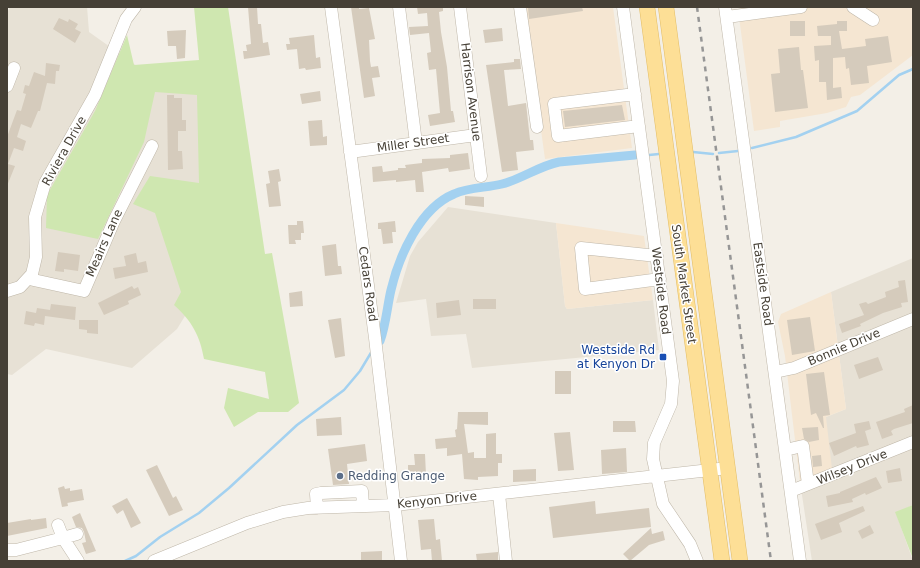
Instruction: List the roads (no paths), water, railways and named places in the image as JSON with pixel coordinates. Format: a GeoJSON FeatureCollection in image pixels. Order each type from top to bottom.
{"type":"FeatureCollection","features":[{"type":"Feature","properties":{"kind":"main road","name":"South Market Street"},"geometry":{"type":"LineString","coordinates":[[647,7],[722,561]]}},
{"type":"Feature","properties":{"kind":"main road","name":"South Market Street"},"geometry":{"type":"LineString","coordinates":[[666,7],[740,561]]}},
{"type":"Feature","properties":{"kind":"street","name":"Riviera Drive"},"geometry":{"type":"LineString","coordinates":[[29,279],[34,268],[36,257],[35,217],[44,187],[95,94],[126,19],[135,7]]}},
{"type":"Feature","properties":{"kind":"street","name":"Cedars Road"},"geometry":{"type":"LineString","coordinates":[[331,7],[375,338],[395,504],[400,561]]}},
{"type":"Feature","properties":{"kind":"street"},"geometry":{"type":"LineString","coordinates":[[399,7],[416,143]]}},
{"type":"Feature","properties":{"kind":"street","name":"Harrison Avenue"},"geometry":{"type":"LineString","coordinates":[[460,7],[481,176]]}},
{"type":"Feature","properties":{"kind":"street"},"geometry":{"type":"LineString","coordinates":[[520,7],[537,127]]}},
{"type":"Feature","properties":{"kind":"street","name":"Westside Road"},"geometry":{"type":"LineString","coordinates":[[623,7],[672,370],[673,393],[668,413],[653,449],[656,477],[663,504],[690,544],[697,561]]}},
{"type":"Feature","properties":{"kind":"street"},"geometry":{"type":"LineString","coordinates":[[726,12],[801,7]]}},
{"type":"Feature","properties":{"kind":"street"},"geometry":{"type":"LineString","coordinates":[[853,7],[873,20]]}},
{"type":"Feature","properties":{"kind":"street","name":"Eastside Road"},"geometry":{"type":"LineString","coordinates":[[726,12],[800,561]]}},
{"type":"Feature","properties":{"kind":"street"},"geometry":{"type":"LineString","coordinates":[[7,86],[14,68]]}},
{"type":"Feature","properties":{"kind":"street"},"geometry":{"type":"LineString","coordinates":[[635,94],[554,104],[558,136],[639,126]]}},
{"type":"Feature","properties":{"kind":"street","name":"Miller Street"},"geometry":{"type":"LineString","coordinates":[[350,152],[476,135]]}},
{"type":"Feature","properties":{"kind":"street","name":"Meairs Lane"},"geometry":{"type":"LineString","coordinates":[[29,279],[84,291],[114,221],[152,146]]}},
{"type":"Feature","properties":{"kind":"street"},"geometry":{"type":"LineString","coordinates":[[657,256],[581,248],[585,289],[660,279]]}},
{"type":"Feature","properties":{"kind":"street"},"geometry":{"type":"LineString","coordinates":[[7,291],[20,287],[29,279]]}},
{"type":"Feature","properties":{"kind":"street","name":"Bonnie Drive"},"geometry":{"type":"LineString","coordinates":[[775,372],[794,368],[913,318]]}},
{"type":"Feature","properties":{"kind":"street","name":"Wilsey Drive"},"geometry":{"type":"LineString","coordinates":[[790,491],[913,442]]}},
{"type":"Feature","properties":{"kind":"street"},"geometry":{"type":"LineString","coordinates":[[785,450],[803,446],[808,484]]}},
{"type":"Feature","properties":{"kind":"street","name":"Kenyon Drive"},"geometry":{"type":"LineString","coordinates":[[154,561],[264,516],[293,510],[395,504],[499,494],[728,468]]}},
{"type":"Feature","properties":{"kind":"street"},"geometry":{"type":"LineString","coordinates":[[499,494],[506,561]]}},
{"type":"Feature","properties":{"kind":"street"},"geometry":{"type":"LineString","coordinates":[[58,525],[63,538],[78,561]]}},
{"type":"Feature","properties":{"kind":"street"},"geometry":{"type":"LineString","coordinates":[[7,550],[16,550],[77,534]]}},
{"type":"Feature","properties":{"kind":"waterway"},"geometry":{"type":"LineString","coordinates":[[752,148],[796,137],[857,111],[899,75],[913,69]]}},
{"type":"Feature","properties":{"kind":"waterway"},"geometry":{"type":"LineString","coordinates":[[719,153],[738,151]]}},
{"type":"Feature","properties":{"kind":"waterway"},"geometry":{"type":"LineString","coordinates":[[693,152],[713,154]]}},
{"type":"Feature","properties":{"kind":"waterway"},"geometry":{"type":"LineString","coordinates":[[649,155],[659,154]]}},
{"type":"Feature","properties":{"kind":"waterway"},"geometry":{"type":"LineString","coordinates":[[380,341],[395,277],[405,248],[421,222],[431,210],[442,201],[454,194],[466,190],[509,182],[544,166],[559,162],[635,155]]}},
{"type":"Feature","properties":{"kind":"waterway"},"geometry":{"type":"LineString","coordinates":[[125,561],[136,556],[160,537],[199,513],[229,488],[297,425],[344,390],[360,371],[372,351]]}},
{"type":"Feature","properties":{"kind":"railway"},"geometry":{"type":"LineString","coordinates":[[697,7],[771,561]]}},
{"type":"Feature","properties":{"kind":"place","name":"Westside Rd at Kenyon Dr"},"geometry":{"type":"Point","coordinates":[663,357]}},
{"type":"Feature","properties":{"kind":"place","name":"Redding Grange"},"geometry":{"type":"Point","coordinates":[340,476]}}]}
